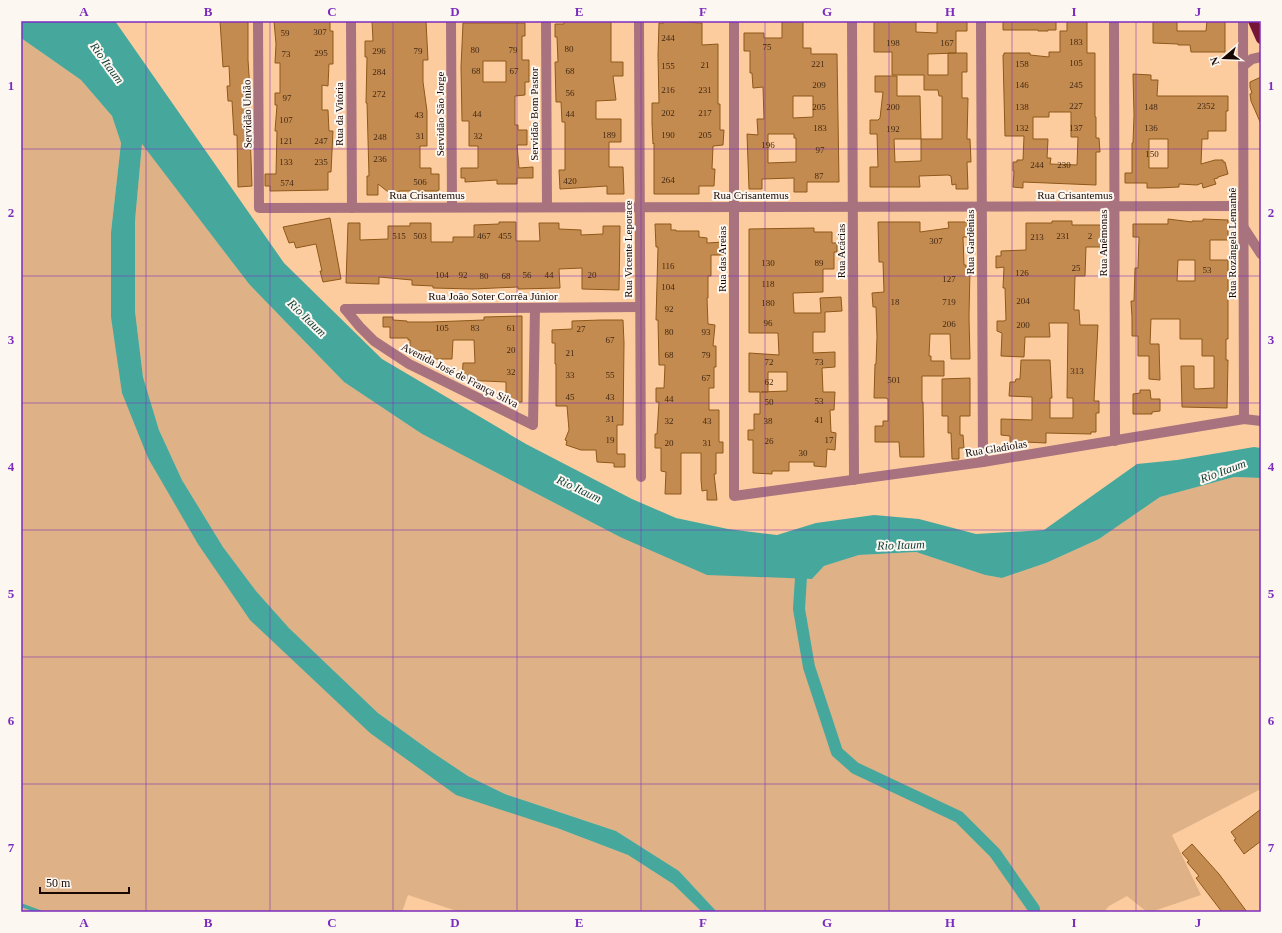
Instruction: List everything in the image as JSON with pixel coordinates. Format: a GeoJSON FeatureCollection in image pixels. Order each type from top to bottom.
{"type":"FeatureCollection","features":[{"type":"Feature","properties":{"kind":"main road"},"geometry":{"type":"LineString","coordinates":[[1253,21],[1261,39]]}},
{"type":"Feature","properties":{"kind":"street","name":"Servidão União"},"geometry":{"type":"LineString","coordinates":[[258,21],[259,208]]}},
{"type":"Feature","properties":{"kind":"street","name":"Rua da Vitória"},"geometry":{"type":"LineString","coordinates":[[351,21],[352,208]]}},
{"type":"Feature","properties":{"kind":"street","name":"Servidão São Jorge"},"geometry":{"type":"LineString","coordinates":[[451,21],[452,207]]}},
{"type":"Feature","properties":{"kind":"street","name":"Servidão Bom Pastor"},"geometry":{"type":"LineString","coordinates":[[546,21],[546,207]]}},
{"type":"Feature","properties":{"kind":"street","name":"Rua Vicente Leporace"},"geometry":{"type":"LineString","coordinates":[[639,21],[641,477]]}},
{"type":"Feature","properties":{"kind":"street","name":"Rua das Areias"},"geometry":{"type":"LineString","coordinates":[[734,21],[734,496]]}},
{"type":"Feature","properties":{"kind":"street","name":"Rua Acácias"},"geometry":{"type":"LineString","coordinates":[[852,21],[854,480]]}},
{"type":"Feature","properties":{"kind":"street","name":"Rua Gardênias"},"geometry":{"type":"LineString","coordinates":[[981,21],[983,462]]}},
{"type":"Feature","properties":{"kind":"street","name":"Rua Anêmonas"},"geometry":{"type":"LineString","coordinates":[[1114,21],[1115,441]]}},
{"type":"Feature","properties":{"kind":"street","name":"Rua Rozângela Lemanhê"},"geometry":{"type":"LineString","coordinates":[[1243,21],[1244,419]]}},
{"type":"Feature","properties":{"kind":"street"},"geometry":{"type":"LineString","coordinates":[[1243,66],[1252,59],[1261,57]]}},
{"type":"Feature","properties":{"kind":"street","name":"Rua Crisantemus"},"geometry":{"type":"LineString","coordinates":[[259,208],[1243,206]]}},
{"type":"Feature","properties":{"kind":"street"},"geometry":{"type":"LineString","coordinates":[[1244,228],[1261,254]]}},
{"type":"Feature","properties":{"kind":"street","name":"Rua João Soter Corrêa Júnior"},"geometry":{"type":"LineString","coordinates":[[345,309],[640,306]]}},
{"type":"Feature","properties":{"kind":"street","name":"Avenida José de França Silva"},"geometry":{"type":"LineString","coordinates":[[345,309],[374,341],[409,364],[533,425],[535,308]]}},
{"type":"Feature","properties":{"kind":"street","name":"Rua Gladiolas"},"geometry":{"type":"LineString","coordinates":[[734,496],[983,462],[1244,419],[1261,421]]}},
{"type":"Feature","properties":{"kind":"shaded area"},"geometry":{"type":"Polygon","coordinates":[[[21,38],[81,80],[112,116],[121,143],[111,232],[148,458],[370,733],[557,828],[628,855],[673,884],[702,912],[460,912],[408,895],[402,912],[21,912],[21,38]]]}},
{"type":"Feature","properties":{"kind":"shaded area"},"geometry":{"type":"Polygon","coordinates":[[[142,143],[249,284],[344,382],[422,434],[620,537],[764,576],[812,579],[824,566],[859,555],[916,552],[985,575],[1002,578],[1046,563],[1099,539],[1160,497],[1234,477],[1261,478],[1261,789],[1172,835],[1201,895],[1151,912],[1147,912],[1127,896],[1109,906],[1104,912],[717,912],[679,871],[616,831],[505,794],[468,776],[432,752],[378,713],[289,628],[256,591],[223,547],[182,480],[159,430],[143,377],[135,311],[135,221],[142,143]]]}},
{"type":"Feature","properties":{"kind":"water","name":"Rio Itaum"},"geometry":{"type":"Polygon","coordinates":[[[21,21],[115,21],[284,263],[382,359],[526,444],[632,499],[676,518],[728,529],[777,535],[816,523],[874,515],[919,519],[976,534],[1044,530],[1137,464],[1177,460],[1254,447],[1261,448],[1261,478],[1234,477],[1160,497],[1099,539],[1046,563],[1002,578],[985,575],[916,552],[859,555],[824,566],[812,579],[707,575],[620,537],[422,434],[344,382],[249,284],[142,144],[135,221],[135,311],[143,377],[159,430],[182,480],[223,547],[256,591],[289,628],[378,713],[468,776],[505,794],[616,831],[679,871],[717,912],[702,912],[673,884],[628,855],[557,828],[456,795],[370,733],[250,620],[198,544],[148,458],[122,393],[111,317],[111,232],[121,143],[112,116],[81,80],[21,38],[21,21]]]}},
{"type":"Feature","properties":{"kind":"building"},"geometry":{"type":"Polygon","coordinates":[[[220,21],[248,21],[252,186],[238,187],[237,135],[234,135],[232,101],[228,101],[227,86],[230,86],[229,66],[223,67],[220,21]]]}},
{"type":"Feature","properties":{"kind":"building"},"geometry":{"type":"Polygon","coordinates":[[[274,21],[330,21],[330,31],[333,31],[333,64],[329,64],[328,86],[322,85],[322,110],[328,110],[329,131],[333,131],[331,172],[328,172],[328,190],[270,191],[270,186],[265,186],[265,174],[276,174],[277,131],[275,131],[277,105],[275,105],[275,93],[280,93],[280,63],[275,63],[276,44],[274,21]]]}},
{"type":"Feature","properties":{"kind":"building"},"geometry":{"type":"Polygon","coordinates":[[[372,21],[426,21],[428,60],[423,60],[423,82],[427,111],[427,146],[420,146],[420,168],[431,168],[431,174],[439,174],[439,190],[437,191],[399,191],[399,195],[392,195],[378,184],[378,195],[367,195],[367,176],[369,176],[366,103],[367,57],[365,57],[365,41],[373,41],[372,21]]]}},
{"type":"Feature","properties":{"kind":"building"},"geometry":{"type":"Polygon","coordinates":[[[564,21],[611,21],[611,62],[623,62],[623,76],[613,76],[616,100],[596,101],[596,119],[621,119],[621,142],[609,142],[609,167],[623,167],[624,194],[607,194],[607,186],[560,189],[559,170],[565,170],[565,122],[562,122],[561,102],[556,102],[555,62],[558,62],[555,24],[564,24],[564,21]]]}},
{"type":"Feature","properties":{"kind":"building"},"geometry":{"type":"Polygon","coordinates":[[[664,21],[702,23],[702,45],[718,44],[718,104],[720,104],[720,130],[724,130],[723,145],[713,146],[712,169],[715,169],[714,186],[699,186],[699,194],[654,194],[652,103],[659,103],[659,23],[664,23],[664,21]]]}},
{"type":"Feature","properties":{"kind":"building"},"geometry":{"type":"Polygon","coordinates":[[[803,21],[803,48],[811,48],[811,54],[837,54],[839,182],[807,182],[807,192],[794,192],[794,178],[762,179],[762,189],[749,189],[747,134],[758,135],[757,119],[764,119],[763,87],[753,88],[752,73],[750,73],[750,51],[744,51],[744,33],[764,33],[764,38],[782,38],[782,22],[803,21]],[[793,96],[793,118],[813,117],[813,96],[793,96]],[[768,134],[768,163],[796,162],[796,138],[794,138],[794,134],[768,134]]]}},
{"type":"Feature","properties":{"kind":"building"},"geometry":{"type":"Polygon","coordinates":[[[874,21],[916,21],[916,32],[937,33],[937,21],[967,21],[967,31],[956,31],[956,53],[967,53],[967,72],[962,72],[962,98],[968,98],[967,139],[970,139],[971,162],[967,162],[968,189],[956,189],[956,184],[952,185],[951,176],[948,175],[919,176],[920,187],[870,187],[870,167],[878,167],[877,134],[870,134],[870,120],[878,120],[880,118],[883,92],[875,92],[875,76],[897,76],[897,96],[920,96],[921,139],[942,139],[942,96],[939,96],[938,90],[924,90],[924,75],[892,75],[892,52],[874,52],[874,21]],[[948,53],[928,54],[928,75],[948,75],[948,53]],[[894,139],[895,162],[921,161],[921,139],[894,139]]]}},
{"type":"Feature","properties":{"kind":"building"},"geometry":{"type":"Polygon","coordinates":[[[1003,21],[1056,21],[1056,30],[1003,30],[1003,21]]]}},
{"type":"Feature","properties":{"kind":"building"},"geometry":{"type":"Polygon","coordinates":[[[1067,21],[1087,21],[1087,53],[1095,53],[1096,138],[1099,138],[1100,152],[1096,152],[1096,185],[1023,182],[1023,188],[1013,187],[1013,162],[1023,160],[1024,136],[1005,136],[1003,55],[1004,53],[1030,53],[1030,55],[1049,57],[1049,52],[1060,52],[1060,31],[1067,31],[1067,21]],[[1049,112],[1049,117],[1033,117],[1033,139],[1048,139],[1047,158],[1051,158],[1050,164],[1077,165],[1078,137],[1071,137],[1071,112],[1049,112]]]}},
{"type":"Feature","properties":{"kind":"building"},"geometry":{"type":"Polygon","coordinates":[[[1153,21],[1177,21],[1177,31],[1206,31],[1207,21],[1225,21],[1225,52],[1191,52],[1190,45],[1153,43],[1153,21]]]}},
{"type":"Feature","properties":{"kind":"building"},"geometry":{"type":"Polygon","coordinates":[[[463,23],[525,23],[525,36],[522,36],[522,60],[529,60],[529,82],[525,82],[525,95],[515,96],[515,125],[518,125],[518,130],[527,130],[527,145],[517,145],[519,168],[533,167],[533,178],[517,178],[517,184],[497,184],[497,180],[465,182],[465,178],[461,178],[461,168],[478,168],[478,146],[469,146],[469,121],[462,121],[461,67],[463,23]],[[483,61],[483,82],[506,82],[506,61],[483,61]]]}},
{"type":"Feature","properties":{"kind":"building"},"geometry":{"type":"Polygon","coordinates":[[[1133,74],[1151,75],[1151,80],[1158,80],[1157,96],[1228,96],[1226,131],[1208,131],[1208,139],[1202,139],[1201,164],[1215,160],[1223,160],[1223,162],[1225,162],[1228,174],[1214,179],[1216,184],[1203,188],[1202,183],[1197,185],[1179,184],[1179,187],[1147,188],[1147,183],[1125,183],[1125,173],[1132,173],[1134,115],[1133,74]],[[1149,139],[1149,168],[1168,168],[1168,139],[1149,139]]]}},
{"type":"Feature","properties":{"kind":"building"},"geometry":{"type":"Polygon","coordinates":[[[1261,77],[1261,124],[1251,101],[1250,94],[1252,93],[1250,82],[1261,77]]]}},
{"type":"Feature","properties":{"kind":"building"},"geometry":{"type":"Polygon","coordinates":[[[330,218],[341,279],[323,282],[316,244],[296,248],[294,242],[289,243],[283,227],[330,218]]]}},
{"type":"Feature","properties":{"kind":"building"},"geometry":{"type":"Polygon","coordinates":[[[1168,219],[1192,222],[1203,221],[1203,219],[1228,220],[1228,240],[1210,240],[1210,260],[1228,260],[1228,339],[1226,339],[1226,360],[1228,360],[1227,408],[1182,407],[1181,366],[1194,366],[1194,388],[1214,388],[1214,356],[1202,356],[1202,339],[1180,339],[1180,319],[1151,319],[1150,344],[1159,344],[1160,380],[1149,379],[1149,356],[1138,356],[1138,336],[1132,336],[1131,301],[1134,301],[1135,268],[1138,268],[1139,237],[1133,237],[1133,224],[1168,224],[1168,219]],[[1178,260],[1177,281],[1195,281],[1195,260],[1178,260]]]}},
{"type":"Feature","properties":{"kind":"building"},"geometry":{"type":"Polygon","coordinates":[[[1052,221],[1072,221],[1072,225],[1101,225],[1101,247],[1086,247],[1085,276],[1075,276],[1074,310],[1079,310],[1080,325],[1098,325],[1094,401],[1099,401],[1099,413],[1096,413],[1096,432],[1091,432],[1091,434],[1046,433],[1046,443],[1025,442],[1025,446],[1010,446],[1010,436],[1001,435],[1001,419],[1032,420],[1032,397],[1009,396],[1010,382],[1015,382],[1016,379],[1020,379],[1021,360],[1050,360],[1052,398],[1050,398],[1050,418],[1073,418],[1073,398],[1067,398],[1068,323],[1049,323],[1050,337],[1025,337],[1024,357],[1001,356],[1002,333],[997,331],[997,321],[1006,320],[1005,288],[1003,288],[1004,267],[996,268],[996,256],[1001,256],[1001,251],[1026,250],[1026,223],[1052,223],[1052,221]]]}},
{"type":"Feature","properties":{"kind":"building"},"geometry":{"type":"Polygon","coordinates":[[[499,222],[516,222],[516,241],[540,241],[539,223],[559,223],[559,229],[581,230],[581,235],[603,234],[603,226],[620,226],[619,290],[582,289],[582,268],[559,269],[560,288],[433,288],[433,286],[412,285],[412,280],[379,277],[379,284],[346,283],[348,223],[360,223],[360,240],[388,239],[388,226],[410,226],[410,223],[431,223],[431,242],[453,242],[453,237],[474,237],[474,225],[499,224],[499,222]]]}},
{"type":"Feature","properties":{"kind":"building"},"geometry":{"type":"Polygon","coordinates":[[[878,222],[920,222],[920,232],[949,228],[948,222],[968,222],[968,237],[963,237],[964,265],[966,265],[966,268],[970,268],[970,359],[951,359],[950,334],[930,334],[929,356],[931,356],[931,361],[944,361],[944,376],[922,376],[924,457],[900,457],[899,442],[875,442],[875,426],[883,426],[883,421],[888,421],[888,399],[874,398],[877,337],[876,307],[873,307],[872,293],[884,292],[883,262],[879,262],[878,222]]]}},
{"type":"Feature","properties":{"kind":"building"},"geometry":{"type":"Polygon","coordinates":[[[655,224],[671,224],[671,230],[676,231],[699,231],[699,237],[707,238],[707,243],[724,242],[724,255],[711,255],[711,276],[708,276],[707,298],[708,324],[715,325],[713,346],[716,346],[714,388],[709,388],[709,410],[719,410],[719,442],[723,442],[723,453],[716,453],[716,474],[714,474],[717,500],[707,500],[707,490],[702,491],[701,453],[681,453],[681,494],[665,494],[666,472],[661,471],[661,448],[655,448],[655,434],[657,434],[659,402],[656,402],[656,388],[664,388],[665,365],[659,365],[658,320],[656,320],[658,247],[656,247],[655,224]]]}},
{"type":"Feature","properties":{"kind":"building"},"geometry":{"type":"Polygon","coordinates":[[[814,228],[814,232],[832,232],[832,243],[837,243],[837,252],[834,252],[834,269],[823,269],[823,292],[793,293],[794,313],[821,313],[820,298],[841,297],[842,311],[825,312],[825,332],[813,332],[813,353],[835,352],[835,367],[822,368],[823,392],[835,392],[834,410],[830,410],[831,432],[836,433],[835,450],[827,449],[826,467],[814,466],[814,462],[789,462],[789,471],[772,471],[772,474],[753,473],[753,440],[748,440],[748,430],[754,430],[754,414],[760,414],[760,392],[749,392],[749,353],[779,355],[778,333],[749,333],[749,229],[814,228]],[[768,372],[768,392],[787,391],[787,372],[768,372]]]}},
{"type":"Feature","properties":{"kind":"building"},"geometry":{"type":"Polygon","coordinates":[[[522,316],[522,402],[506,402],[506,382],[462,380],[463,363],[475,363],[474,340],[453,340],[452,359],[430,359],[430,351],[410,351],[410,340],[408,340],[408,338],[390,338],[390,327],[383,327],[383,317],[393,317],[393,320],[407,322],[431,322],[484,320],[484,317],[522,316]]]}},
{"type":"Feature","properties":{"kind":"building"},"geometry":{"type":"Polygon","coordinates":[[[623,320],[623,425],[617,425],[617,454],[625,454],[625,467],[614,467],[614,463],[597,462],[596,450],[581,450],[566,445],[567,441],[565,440],[569,430],[567,406],[556,406],[555,343],[552,343],[552,330],[572,329],[572,321],[623,320]]]}},
{"type":"Feature","properties":{"kind":"building"},"geometry":{"type":"Polygon","coordinates":[[[970,378],[970,416],[960,416],[960,435],[963,435],[964,448],[959,448],[959,459],[952,459],[951,433],[948,433],[948,416],[942,416],[942,379],[970,378]]]}},
{"type":"Feature","properties":{"kind":"building"},"geometry":{"type":"Polygon","coordinates":[[[1140,390],[1150,390],[1151,399],[1160,399],[1160,411],[1152,412],[1152,414],[1133,414],[1133,394],[1140,393],[1140,390]]]}},
{"type":"Feature","properties":{"kind":"building"},"geometry":{"type":"Polygon","coordinates":[[[1261,809],[1261,841],[1244,854],[1234,840],[1236,839],[1231,832],[1261,809]]]}},
{"type":"Feature","properties":{"kind":"building"},"geometry":{"type":"Polygon","coordinates":[[[1192,844],[1219,874],[1247,912],[1222,912],[1196,878],[1199,876],[1187,862],[1189,861],[1182,853],[1192,844]]]}},
{"type":"Feature","properties":{"kind":"waterway"},"geometry":{"type":"LineString","coordinates":[[801,577],[799,609],[809,667],[837,752],[855,768],[959,817],[995,853],[1034,909],[1034,912]]}},
{"type":"Feature","properties":{"kind":"waterway"},"geometry":{"type":"LineString","coordinates":[[21,905],[40,912]]}}]}
